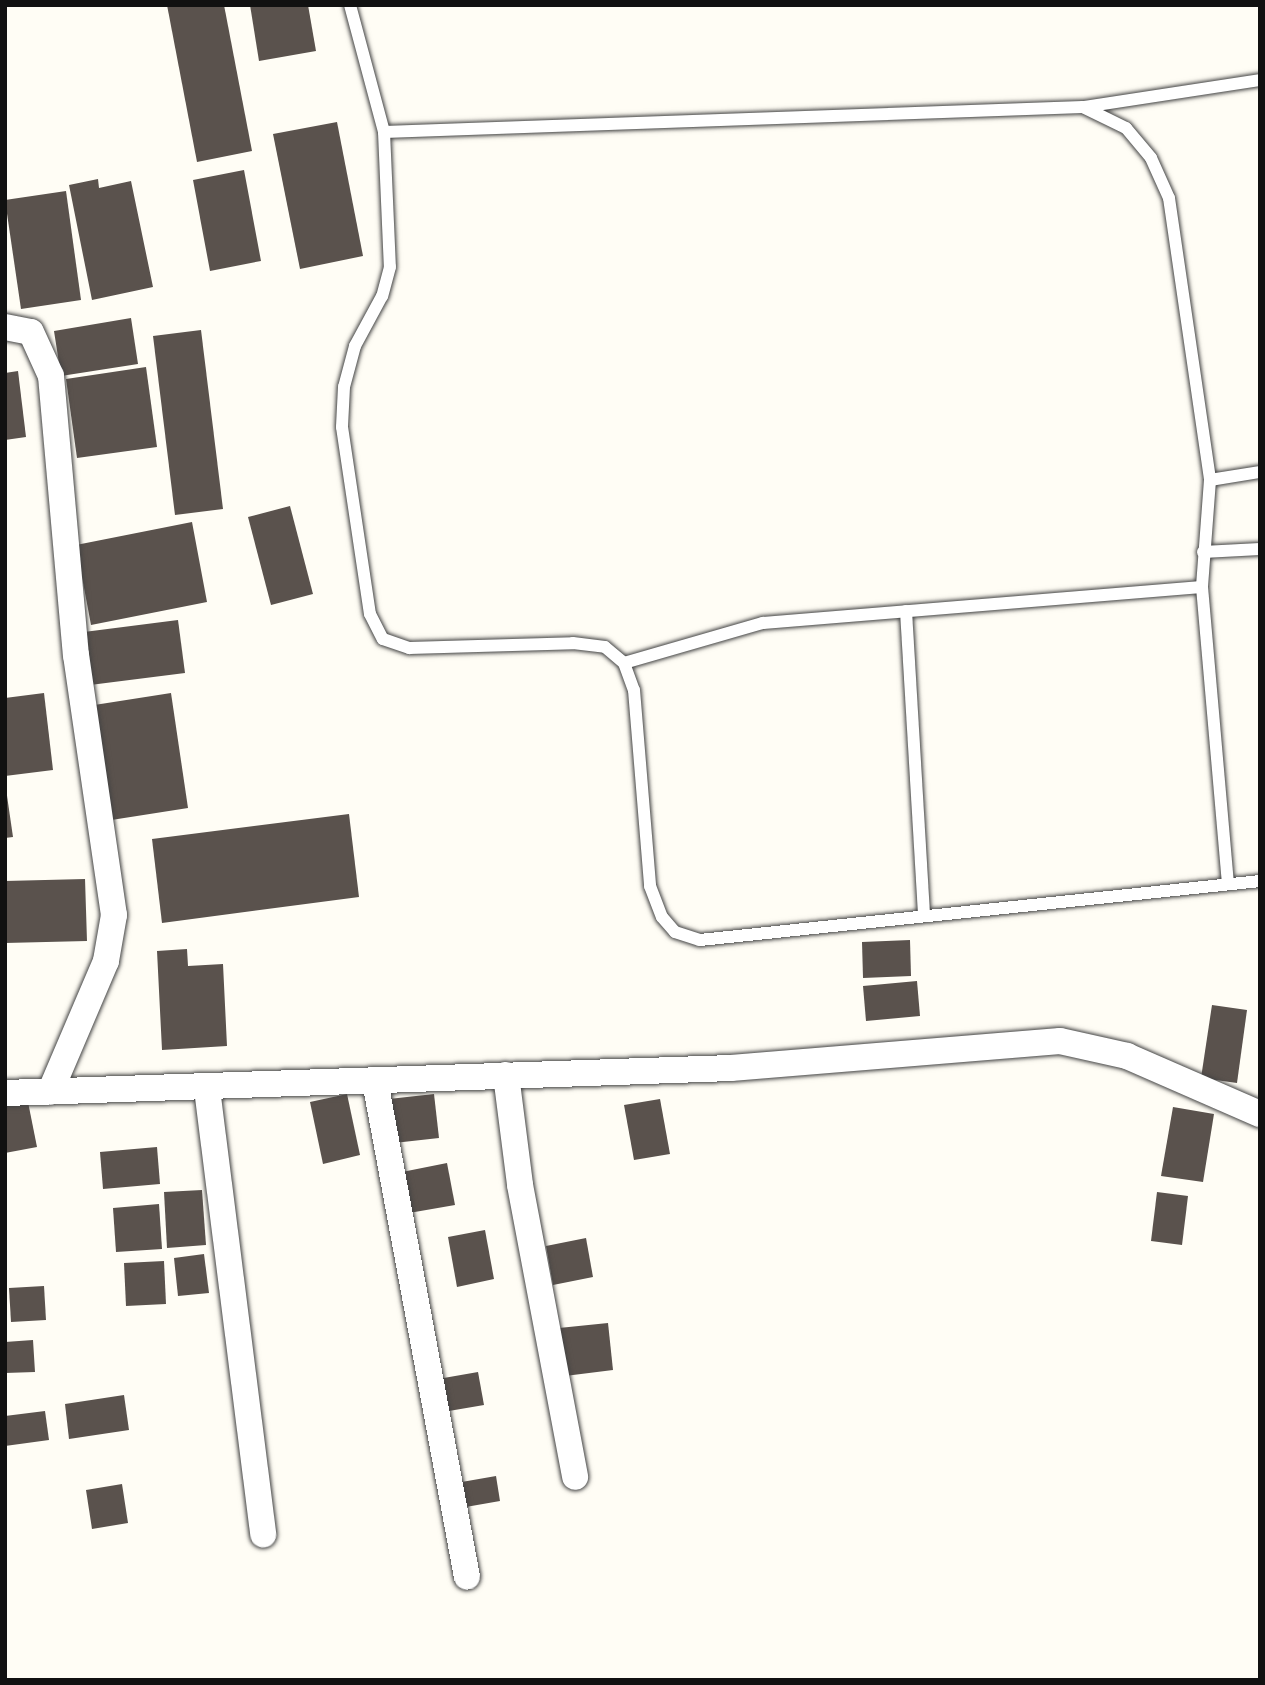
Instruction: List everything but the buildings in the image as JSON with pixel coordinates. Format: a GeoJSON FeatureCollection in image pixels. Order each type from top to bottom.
{"type":"FeatureCollection","features":[{"type":"Feature","properties":{"kind":"street"},"geometry":{"type":"LineString","coordinates":[[5,327],[31,332],[51,376],[76,655],[114,915],[106,961],[50,1092]]}},
{"type":"Feature","properties":{"kind":"street"},"geometry":{"type":"LineString","coordinates":[[5,1093],[207,1089],[731,1068],[1060,1041],[1127,1056],[1260,1114]]}},
{"type":"Feature","properties":{"kind":"street"},"geometry":{"type":"LineString","coordinates":[[506,1075],[520,1185],[575,1476]]}},
{"type":"Feature","properties":{"kind":"street"},"geometry":{"type":"LineString","coordinates":[[375,1081],[467,1577]]}},
{"type":"Feature","properties":{"kind":"street"},"geometry":{"type":"LineString","coordinates":[[207,1089],[263,1534]]}},
{"type":"Feature","properties":{"kind":"lane"},"geometry":{"type":"LineString","coordinates":[[350,5],[384,132],[390,267],[382,296],[355,346],[344,387],[342,427],[370,614],[383,639],[410,648],[573,643],[605,648],[624,663],[634,690],[650,886],[662,917],[675,932],[700,940],[924,914],[1260,881]]}},
{"type":"Feature","properties":{"kind":"lane"},"geometry":{"type":"LineString","coordinates":[[384,132],[1083,107],[1260,80]]}},
{"type":"Feature","properties":{"kind":"lane"},"geometry":{"type":"LineString","coordinates":[[1083,107],[1126,128],[1151,158],[1169,198],[1210,480],[1202,587],[1228,883]]}},
{"type":"Feature","properties":{"kind":"lane"},"geometry":{"type":"LineString","coordinates":[[1210,480],[1260,472]]}},
{"type":"Feature","properties":{"kind":"lane"},"geometry":{"type":"LineString","coordinates":[[1203,552],[1260,549]]}},
{"type":"Feature","properties":{"kind":"lane"},"geometry":{"type":"LineString","coordinates":[[624,663],[763,623],[1202,587]]}},
{"type":"Feature","properties":{"kind":"lane"},"geometry":{"type":"LineString","coordinates":[[906,611],[924,914]]}}]}
